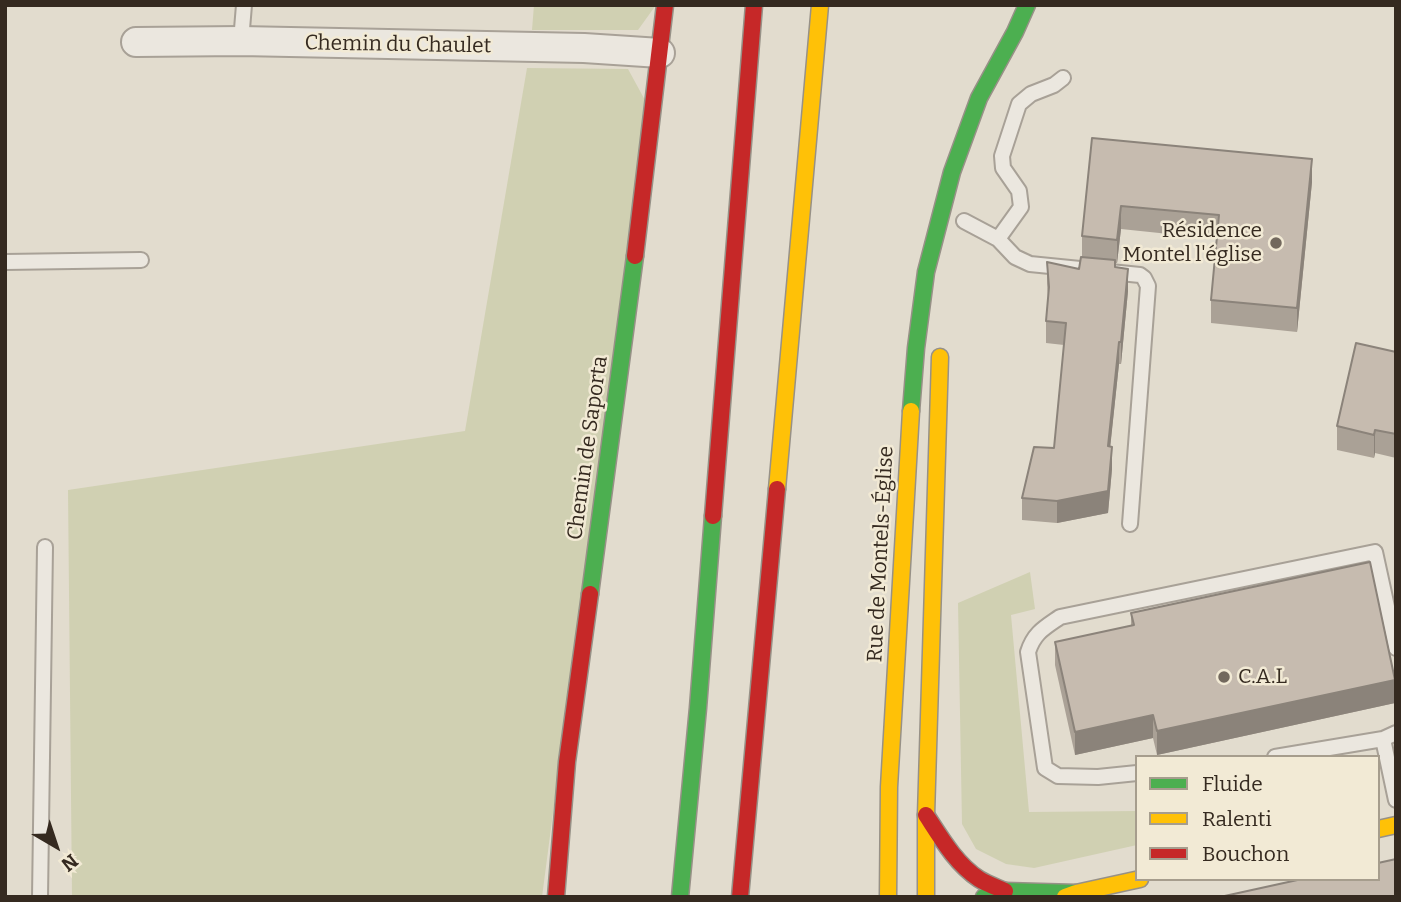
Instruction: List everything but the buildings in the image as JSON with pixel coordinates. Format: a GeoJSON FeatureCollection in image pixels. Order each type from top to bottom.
{"type":"FeatureCollection","features":[{"type":"Feature","properties":{"kind":"main road","name":"Chemin de Saporta"},"geometry":{"type":"LineString","coordinates":[[556,897],[567,762],[634,268],[665,5]]}},
{"type":"Feature","properties":{"kind":"main road"},"geometry":{"type":"LineString","coordinates":[[680,897],[699,694],[754,5]]}},
{"type":"Feature","properties":{"kind":"main road"},"geometry":{"type":"LineString","coordinates":[[740,897],[820,5]]}},
{"type":"Feature","properties":{"kind":"main road","name":"Rue de Montels-Église"},"geometry":{"type":"LineString","coordinates":[[888,897],[889,787],[913,379],[926,272],[952,172],[979,98],[1027,5]]}},
{"type":"Feature","properties":{"kind":"main road","name":"Rue de Montels-Église"},"geometry":{"type":"LineString","coordinates":[[1006,81],[1015,32]]}},
{"type":"Feature","properties":{"kind":"main road"},"geometry":{"type":"LineString","coordinates":[[940,216],[964,221]]}},
{"type":"Feature","properties":{"kind":"main road"},"geometry":{"type":"LineString","coordinates":[[926,897],[926,815],[942,336]]}},
{"type":"Feature","properties":{"kind":"main road"},"geometry":{"type":"LineString","coordinates":[[926,815],[965,867],[980,880],[1005,891]]}},
{"type":"Feature","properties":{"kind":"main road"},"geometry":{"type":"LineString","coordinates":[[984,897],[1005,891],[1071,895],[1135,880]]}},
{"type":"Feature","properties":{"kind":"street","name":"Chemin du Chaulet"},"geometry":{"type":"LineString","coordinates":[[136,42],[241,41],[584,48],[660,53]]}},
{"type":"Feature","properties":{"kind":"lane"},"geometry":{"type":"LineString","coordinates":[[241,41],[244,5]]}},
{"type":"Feature","properties":{"kind":"lane"},"geometry":{"type":"LineString","coordinates":[[998,239],[1021,208],[1019,191],[1003,168],[1002,156],[1019,104],[1031,94],[1054,85],[1063,78]]}},
{"type":"Feature","properties":{"kind":"lane"},"geometry":{"type":"LineString","coordinates":[[964,221],[998,239],[1015,257],[1030,264],[1140,275],[1146,281],[1148,286],[1130,524]]}},
{"type":"Feature","properties":{"kind":"lane"},"geometry":{"type":"LineString","coordinates":[[5,262],[141,260]]}},
{"type":"Feature","properties":{"kind":"lane"},"geometry":{"type":"LineString","coordinates":[[40,897],[45,547]]}},
{"type":"Feature","properties":{"kind":"lane"},"geometry":{"type":"LineString","coordinates":[[1135,773],[1098,777],[1058,776],[1045,768],[1028,652],[1031,641],[1041,629],[1060,617],[1375,552],[1396,648]]}},
{"type":"Feature","properties":{"kind":"lane"},"geometry":{"type":"LineString","coordinates":[[1286,755],[1389,736],[1396,800]]}},
{"type":"Feature","properties":{"kind":"green space"},"geometry":{"type":"Polygon","coordinates":[[[534,5],[656,5],[638,30],[532,30],[534,5]]]}},
{"type":"Feature","properties":{"kind":"green space"},"geometry":{"type":"Polygon","coordinates":[[[527,68],[628,69],[646,102],[542,897],[72,897],[68,490],[465,431],[527,68]]]}},
{"type":"Feature","properties":{"kind":"green space"},"geometry":{"type":"Polygon","coordinates":[[[1030,572],[1035,609],[1011,615],[1029,812],[1135,811],[1135,845],[1034,868],[1006,864],[976,849],[962,824],[958,603],[1030,572]]]}},
{"type":"Feature","properties":{"kind":"traffic: fast"},"geometry":{"type":"LineString","coordinates":[[911,411],[926,272],[952,172],[979,98],[1027,5]]}},
{"type":"Feature","properties":{"kind":"traffic: fast"},"geometry":{"type":"LineString","coordinates":[[590,594],[635,256]]}},
{"type":"Feature","properties":{"kind":"traffic: fast"},"geometry":{"type":"LineString","coordinates":[[680,897],[713,516]]}},
{"type":"Feature","properties":{"kind":"traffic: fast"},"geometry":{"type":"LineString","coordinates":[[984,897],[1005,891],[1076,893]]}},
{"type":"Feature","properties":{"kind":"traffic: slow"},"geometry":{"type":"LineString","coordinates":[[777,489],[820,5]]}},
{"type":"Feature","properties":{"kind":"traffic: slow"},"geometry":{"type":"LineString","coordinates":[[926,897],[926,815],[940,357]]}},
{"type":"Feature","properties":{"kind":"traffic: slow"},"geometry":{"type":"LineString","coordinates":[[888,897],[889,787],[911,411]]}},
{"type":"Feature","properties":{"kind":"traffic: slow"},"geometry":{"type":"LineString","coordinates":[[1380,829],[1396,825]]}},
{"type":"Feature","properties":{"kind":"traffic: slow"},"geometry":{"type":"LineString","coordinates":[[1065,897],[1135,880]]}},
{"type":"Feature","properties":{"kind":"traffic: jam"},"geometry":{"type":"LineString","coordinates":[[635,256],[665,5]]}},
{"type":"Feature","properties":{"kind":"traffic: jam"},"geometry":{"type":"LineString","coordinates":[[713,516],[754,5]]}},
{"type":"Feature","properties":{"kind":"traffic: jam"},"geometry":{"type":"LineString","coordinates":[[740,897],[777,489]]}},
{"type":"Feature","properties":{"kind":"traffic: jam"},"geometry":{"type":"LineString","coordinates":[[556,897],[567,762],[590,594]]}},
{"type":"Feature","properties":{"kind":"traffic: jam"},"geometry":{"type":"LineString","coordinates":[[926,815],[963,866],[979,879],[1005,891]]}},
{"type":"Feature","properties":{"kind":"place","name":"Résidence Montel l'église"},"geometry":{"type":"Point","coordinates":[1276,243]}},
{"type":"Feature","properties":{"kind":"place","name":"C.A.L"},"geometry":{"type":"Point","coordinates":[1224,677]}}]}
